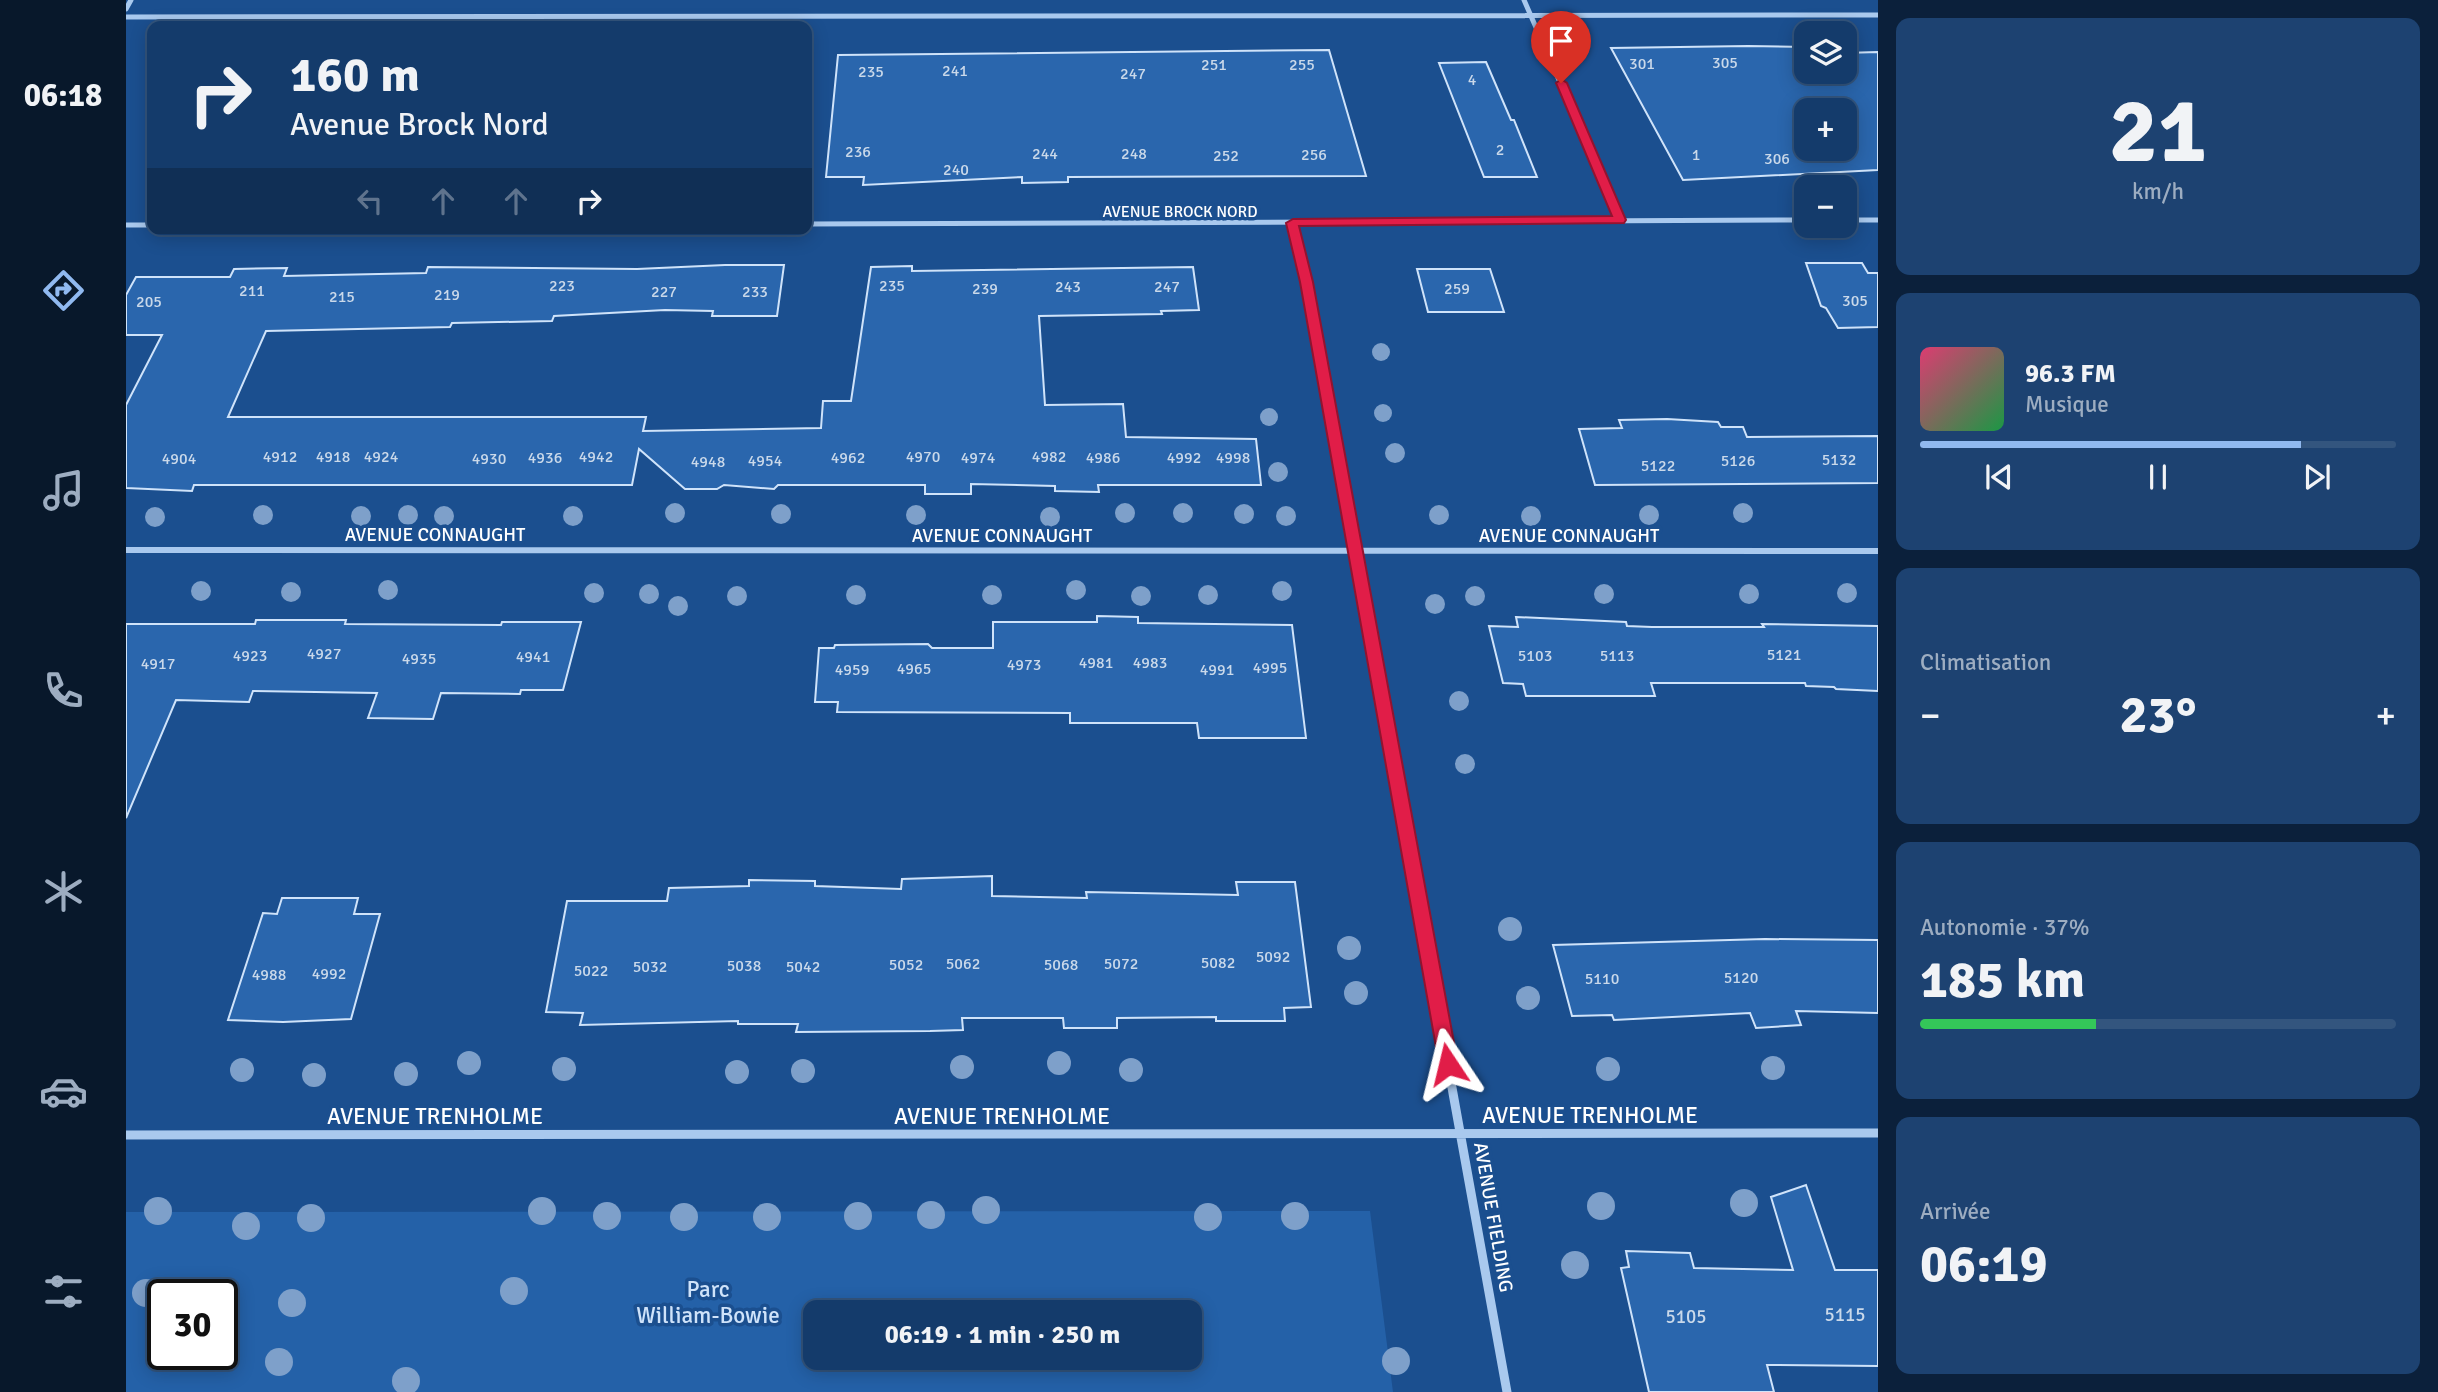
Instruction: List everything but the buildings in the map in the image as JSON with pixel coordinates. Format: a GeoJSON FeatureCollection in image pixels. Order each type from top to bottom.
{"type":"FeatureCollection","features":[{"type":"Feature","properties":{"kind":"street"},"geometry":{"type":"LineString","coordinates":[[126,9],[131,0]]}},
{"type":"Feature","properties":{"kind":"street"},"geometry":{"type":"LineString","coordinates":[[1524,0],[1620,220]]}},
{"type":"Feature","properties":{"kind":"street"},"geometry":{"type":"LineString","coordinates":[[126,17],[1878,15]]}},
{"type":"Feature","properties":{"kind":"street","name":"AVENUE BROCK NORD"},"geometry":{"type":"LineString","coordinates":[[812,224],[1794,220]]}},
{"type":"Feature","properties":{"kind":"street"},"geometry":{"type":"LineString","coordinates":[[1857,220],[1878,220]]}},
{"type":"Feature","properties":{"kind":"street","name":"AVENUE FIELDING"},"geometry":{"type":"LineString","coordinates":[[1293,223],[1507,1392]]}},
{"type":"Feature","properties":{"kind":"street"},"geometry":{"type":"LineString","coordinates":[[126,225],[147,225]]}},
{"type":"Feature","properties":{"kind":"street","name":"AVENUE CONNAUGHT"},"geometry":{"type":"LineString","coordinates":[[126,550],[1878,551]]}},
{"type":"Feature","properties":{"kind":"street","name":"AVENUE TRENHOLME"},"geometry":{"type":"LineString","coordinates":[[126,1135],[1878,1133]]}},
{"type":"Feature","properties":{"kind":"green space","name":"Parc William-Bowie"},"geometry":{"type":"Polygon","coordinates":[[[1370,1211],[1393,1392],[126,1392],[126,1212],[1370,1211]]]}},
{"type":"Feature","properties":{"kind":"route"},"geometry":{"type":"LineString","coordinates":[[1448,1064],[1362,582],[1293,223],[1620,220],[1561,83]]}}]}
